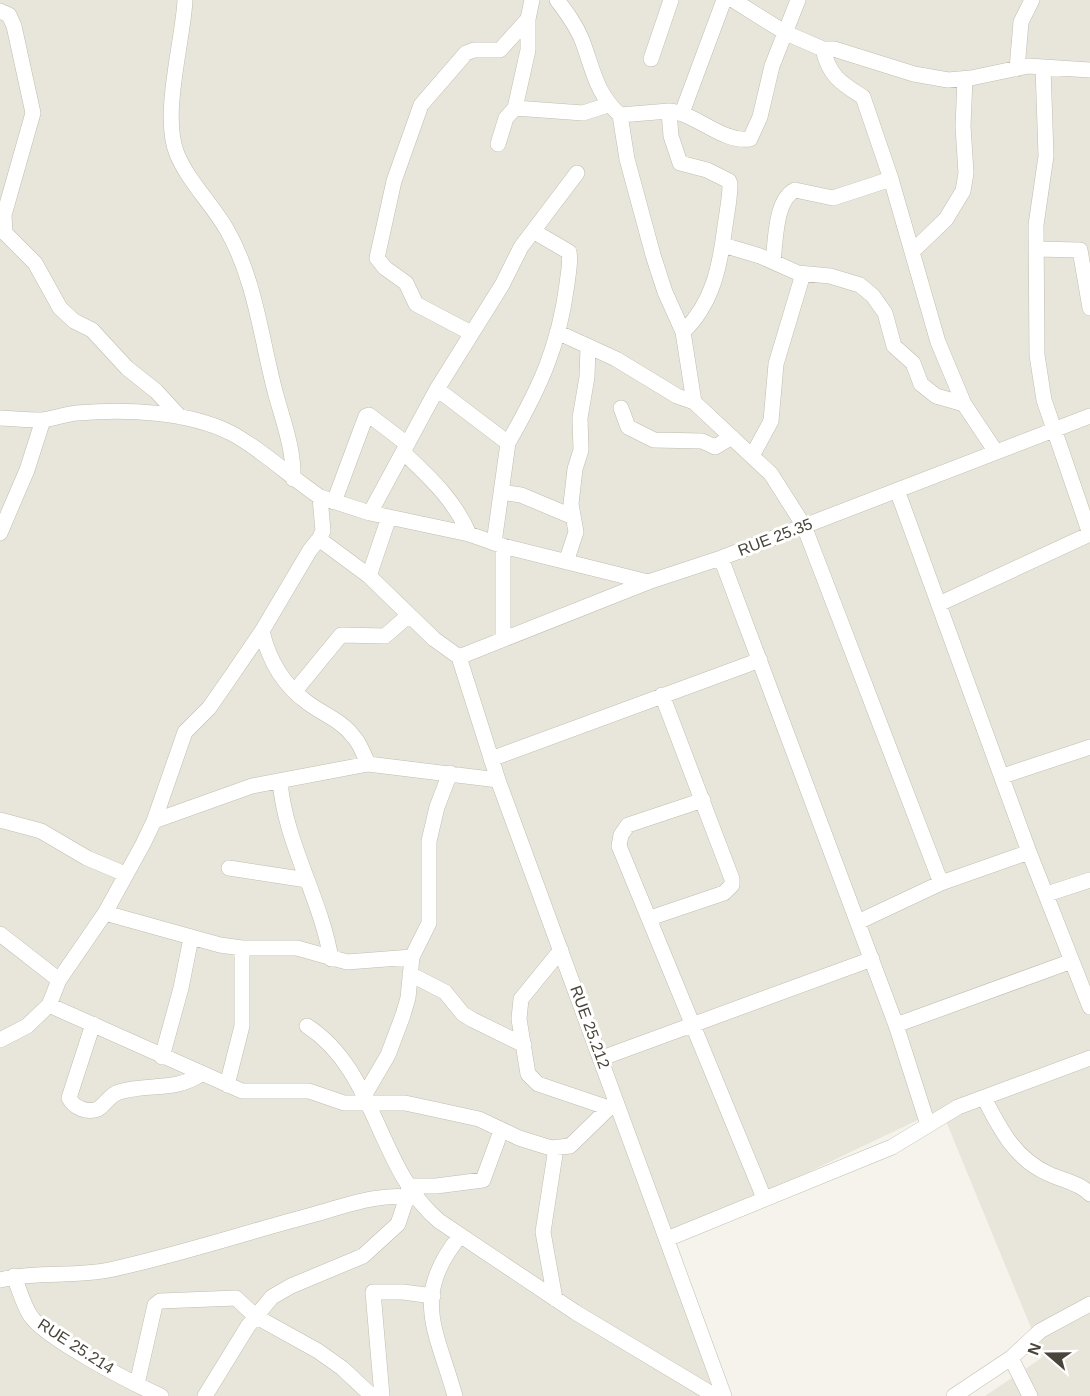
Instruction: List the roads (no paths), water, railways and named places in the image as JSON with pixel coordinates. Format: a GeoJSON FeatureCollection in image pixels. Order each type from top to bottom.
{"type":"FeatureCollection","features":[{"type":"Feature","properties":{"kind":"street"},"geometry":{"type":"LineString","coordinates":[[185,0],[176,67],[172,125],[176,153],[227,230],[251,284],[276,395],[291,447],[293,480]]}},
{"type":"Feature","properties":{"kind":"street"},"geometry":{"type":"LineString","coordinates":[[498,144],[506,118],[515,108],[528,50],[528,19],[532,0]]}},
{"type":"Feature","properties":{"kind":"street"},"geometry":{"type":"LineString","coordinates":[[557,0],[571,17],[582,40],[593,78],[608,105],[620,115],[627,159],[653,255],[665,291],[683,332],[694,402]]}},
{"type":"Feature","properties":{"kind":"street"},"geometry":{"type":"LineString","coordinates":[[651,59],[667,20],[671,0]]}},
{"type":"Feature","properties":{"kind":"street"},"geometry":{"type":"LineString","coordinates":[[683,332],[696,319],[705,304],[718,267],[730,195],[729,181],[707,170],[680,164],[671,136],[675,112],[724,0]]}},
{"type":"Feature","properties":{"kind":"street"},"geometry":{"type":"LineString","coordinates":[[733,0],[786,33],[823,49],[834,49],[914,74],[948,80],[1043,67],[1090,70]]}},
{"type":"Feature","properties":{"kind":"street"},"geometry":{"type":"LineString","coordinates":[[620,115],[675,112],[720,132],[750,139],[760,117],[772,66],[798,0]]}},
{"type":"Feature","properties":{"kind":"street"},"geometry":{"type":"LineString","coordinates":[[1017,69],[1021,22],[1032,0]]}},
{"type":"Feature","properties":{"kind":"street"},"geometry":{"type":"LineString","coordinates":[[0,11],[9,15],[14,26],[33,113],[2,215],[4,241],[35,263],[60,308],[74,321],[92,330],[126,368],[156,391],[180,417]]}},
{"type":"Feature","properties":{"kind":"street"},"geometry":{"type":"LineString","coordinates":[[471,333],[416,304],[406,283],[377,258],[378,249],[386,224],[394,181],[421,105],[466,52],[500,50],[528,19]]}},
{"type":"Feature","properties":{"kind":"street"},"geometry":{"type":"LineString","coordinates":[[823,49],[834,76],[844,87],[862,97],[891,179],[938,342],[964,404],[996,452]]}},
{"type":"Feature","properties":{"kind":"street"},"geometry":{"type":"LineString","coordinates":[[939,604],[1090,534],[1044,400],[1037,355],[1036,225],[1046,156],[1043,67]]}},
{"type":"Feature","properties":{"kind":"street"},"geometry":{"type":"LineString","coordinates":[[912,251],[946,219],[963,191],[966,172],[963,126],[965,79]]}},
{"type":"Feature","properties":{"kind":"street"},"geometry":{"type":"LineString","coordinates":[[515,108],[583,113],[608,105]]}},
{"type":"Feature","properties":{"kind":"street"},"geometry":{"type":"LineString","coordinates":[[370,513],[437,389],[533,231],[577,173]]}},
{"type":"Feature","properties":{"kind":"street"},"geometry":{"type":"LineString","coordinates":[[773,260],[782,207],[790,192],[795,190],[833,198],[891,179]]}},
{"type":"Feature","properties":{"kind":"street"},"geometry":{"type":"LineString","coordinates":[[503,639],[499,544],[501,492],[508,444],[542,381],[557,332],[570,255],[569,252],[533,231]]}},
{"type":"Feature","properties":{"kind":"street"},"geometry":{"type":"LineString","coordinates":[[723,245],[773,260],[803,274],[830,276],[860,285],[873,296],[885,313],[894,346],[913,363],[921,384],[936,396],[964,404]]}},
{"type":"Feature","properties":{"kind":"street"},"geometry":{"type":"LineString","coordinates":[[1036,249],[1085,249],[1090,308]]}},
{"type":"Feature","properties":{"kind":"street"},"geometry":{"type":"LineString","coordinates":[[752,456],[771,421],[776,364],[803,274]]}},
{"type":"Feature","properties":{"kind":"street"},"geometry":{"type":"LineString","coordinates":[[557,332],[616,359],[677,396],[694,402],[771,474],[804,526],[941,883]]}},
{"type":"Feature","properties":{"kind":"street"},"geometry":{"type":"LineString","coordinates":[[566,562],[576,532],[572,516],[575,469],[581,450],[580,418],[587,377],[588,346]]}},
{"type":"Feature","properties":{"kind":"street"},"geometry":{"type":"LineString","coordinates":[[437,389],[508,444]]}},
{"type":"Feature","properties":{"kind":"street"},"geometry":{"type":"LineString","coordinates":[[621,408],[628,427],[654,440],[702,441],[715,447],[732,437]]}},
{"type":"Feature","properties":{"kind":"street"},"geometry":{"type":"LineString","coordinates":[[0,418],[43,420],[76,413],[180,417],[230,432],[252,445],[293,480],[327,500],[370,513],[469,534],[566,562],[648,582]]}},
{"type":"Feature","properties":{"kind":"street"},"geometry":{"type":"LineString","coordinates":[[0,1040],[27,1026],[49,1005],[59,980],[105,913],[154,821],[179,742],[193,723],[209,708],[262,632],[310,550],[320,539],[327,500],[366,416],[369,415],[405,448],[445,493],[457,508],[469,534]]}},
{"type":"Feature","properties":{"kind":"street","name":"RUE 25.35"},"geometry":{"type":"LineString","coordinates":[[459,657],[648,582],[721,558],[1090,416]]}},
{"type":"Feature","properties":{"kind":"street"},"geometry":{"type":"LineString","coordinates":[[0,532],[27,470],[43,420]]}},
{"type":"Feature","properties":{"kind":"street"},"geometry":{"type":"LineString","coordinates":[[897,490],[1029,852],[1090,1007]]}},
{"type":"Feature","properties":{"kind":"street"},"geometry":{"type":"LineString","coordinates":[[501,492],[521,495],[572,516]]}},
{"type":"Feature","properties":{"kind":"street"},"geometry":{"type":"LineString","coordinates":[[369,576],[389,517]]}},
{"type":"Feature","properties":{"kind":"street"},"geometry":{"type":"LineString","coordinates":[[320,539],[369,576],[434,639],[459,657]]}},
{"type":"Feature","properties":{"kind":"street"},"geometry":{"type":"LineString","coordinates":[[721,558],[872,959],[928,1125]]}},
{"type":"Feature","properties":{"kind":"street"},"geometry":{"type":"LineString","coordinates":[[295,692],[341,635],[385,636],[409,615]]}},
{"type":"Feature","properties":{"kind":"street"},"geometry":{"type":"LineString","coordinates":[[262,632],[271,660],[281,677],[295,692],[354,736],[368,764]]}},
{"type":"Feature","properties":{"kind":"street","name":"RUE 25.212"},"geometry":{"type":"LineString","coordinates":[[459,657],[498,780],[602,1058],[613,1106],[667,1239],[724,1396]]}},
{"type":"Feature","properties":{"kind":"street"},"geometry":{"type":"LineString","coordinates":[[491,759],[760,660]]}},
{"type":"Feature","properties":{"kind":"street"},"geometry":{"type":"LineString","coordinates":[[650,918],[724,893],[732,885],[730,873],[662,695]]}},
{"type":"Feature","properties":{"kind":"street"},"geometry":{"type":"LineString","coordinates":[[1003,776],[1090,747]]}},
{"type":"Feature","properties":{"kind":"street"},"geometry":{"type":"LineString","coordinates":[[154,821],[225,794],[368,764],[498,780]]}},
{"type":"Feature","properties":{"kind":"street"},"geometry":{"type":"LineString","coordinates":[[366,1099],[403,1015],[408,998],[412,957],[429,923],[429,841],[437,807],[450,773]]}},
{"type":"Feature","properties":{"kind":"street"},"geometry":{"type":"LineString","coordinates":[[280,781],[284,812],[326,928],[331,959]]}},
{"type":"Feature","properties":{"kind":"street"},"geometry":{"type":"LineString","coordinates":[[703,800],[628,825],[621,835],[620,853],[650,918],[764,1198]]}},
{"type":"Feature","properties":{"kind":"street"},"geometry":{"type":"LineString","coordinates":[[0,820],[41,831],[87,858],[125,874]]}},
{"type":"Feature","properties":{"kind":"street"},"geometry":{"type":"LineString","coordinates":[[858,922],[941,883],[1029,852]]}},
{"type":"Feature","properties":{"kind":"street"},"geometry":{"type":"LineString","coordinates":[[230,868],[308,880]]}},
{"type":"Feature","properties":{"kind":"street"},"geometry":{"type":"LineString","coordinates":[[1047,894],[1090,880]]}},
{"type":"Feature","properties":{"kind":"street"},"geometry":{"type":"LineString","coordinates":[[105,913],[190,938],[242,948],[297,948],[347,962],[412,957]]}},
{"type":"Feature","properties":{"kind":"street"},"geometry":{"type":"LineString","coordinates":[[0,934],[59,980]]}},
{"type":"Feature","properties":{"kind":"street"},"geometry":{"type":"LineString","coordinates":[[162,1057],[181,988],[190,938]]}},
{"type":"Feature","properties":{"kind":"street"},"geometry":{"type":"LineString","coordinates":[[227,1085],[242,1026],[242,948]]}},
{"type":"Feature","properties":{"kind":"street"},"geometry":{"type":"LineString","coordinates":[[49,1005],[227,1085],[258,1092],[309,1091],[344,1102],[366,1099],[405,1103],[479,1119],[501,1131],[536,1144],[556,1148],[570,1146],[613,1106],[530,1079],[519,1019],[521,999],[561,950]]}},
{"type":"Feature","properties":{"kind":"street"},"geometry":{"type":"LineString","coordinates":[[602,1058],[872,959]]}},
{"type":"Feature","properties":{"kind":"street"},"geometry":{"type":"LineString","coordinates":[[896,1025],[1072,961]]}},
{"type":"Feature","properties":{"kind":"street"},"geometry":{"type":"LineString","coordinates":[[410,974],[445,992],[463,1014],[524,1045]]}},
{"type":"Feature","properties":{"kind":"street"},"geometry":{"type":"LineString","coordinates":[[93,1024],[70,1091],[71,1102],[80,1108],[93,1111],[120,1092],[173,1087],[201,1074]]}},
{"type":"Feature","properties":{"kind":"street"},"geometry":{"type":"LineString","coordinates":[[307,1026],[326,1039],[344,1060],[366,1099],[410,1194],[439,1221],[555,1299],[715,1396]]}},
{"type":"Feature","properties":{"kind":"street"},"geometry":{"type":"LineString","coordinates":[[667,1239],[892,1148],[958,1107],[1090,1058]]}},
{"type":"Feature","properties":{"kind":"street"},"geometry":{"type":"LineString","coordinates":[[984,1098],[1005,1140],[1025,1159],[1045,1173],[1079,1186],[1090,1194]]}},
{"type":"Feature","properties":{"kind":"street"},"geometry":{"type":"LineString","coordinates":[[7,1278],[102,1271],[157,1260],[224,1238],[365,1201],[483,1180],[501,1131]]}},
{"type":"Feature","properties":{"kind":"street"},"geometry":{"type":"LineString","coordinates":[[555,1299],[543,1232],[556,1148]]}},
{"type":"Feature","properties":{"kind":"street"},"geometry":{"type":"LineString","coordinates":[[205,1396],[228,1354],[255,1316],[281,1291],[363,1256],[398,1224],[410,1194]]}},
{"type":"Feature","properties":{"kind":"street"},"geometry":{"type":"LineString","coordinates":[[455,1396],[431,1324],[433,1296],[442,1261],[460,1236]]}},
{"type":"Feature","properties":{"kind":"street","name":"RUE 25.214"},"geometry":{"type":"LineString","coordinates":[[7,1278],[30,1316],[37,1323],[137,1384],[161,1396]]}},
{"type":"Feature","properties":{"kind":"street"},"geometry":{"type":"LineString","coordinates":[[382,1396],[373,1292],[381,1290],[433,1296]]}},
{"type":"Feature","properties":{"kind":"street"},"geometry":{"type":"LineString","coordinates":[[137,1384],[152,1311],[160,1301],[236,1298],[255,1316],[318,1351],[349,1374],[372,1396]]}},
{"type":"Feature","properties":{"kind":"street"},"geometry":{"type":"LineString","coordinates":[[954,1396],[1011,1358],[1040,1331],[1090,1304]]}},
{"type":"Feature","properties":{"kind":"street"},"geometry":{"type":"LineString","coordinates":[[1011,1358],[1030,1396]]}}]}
